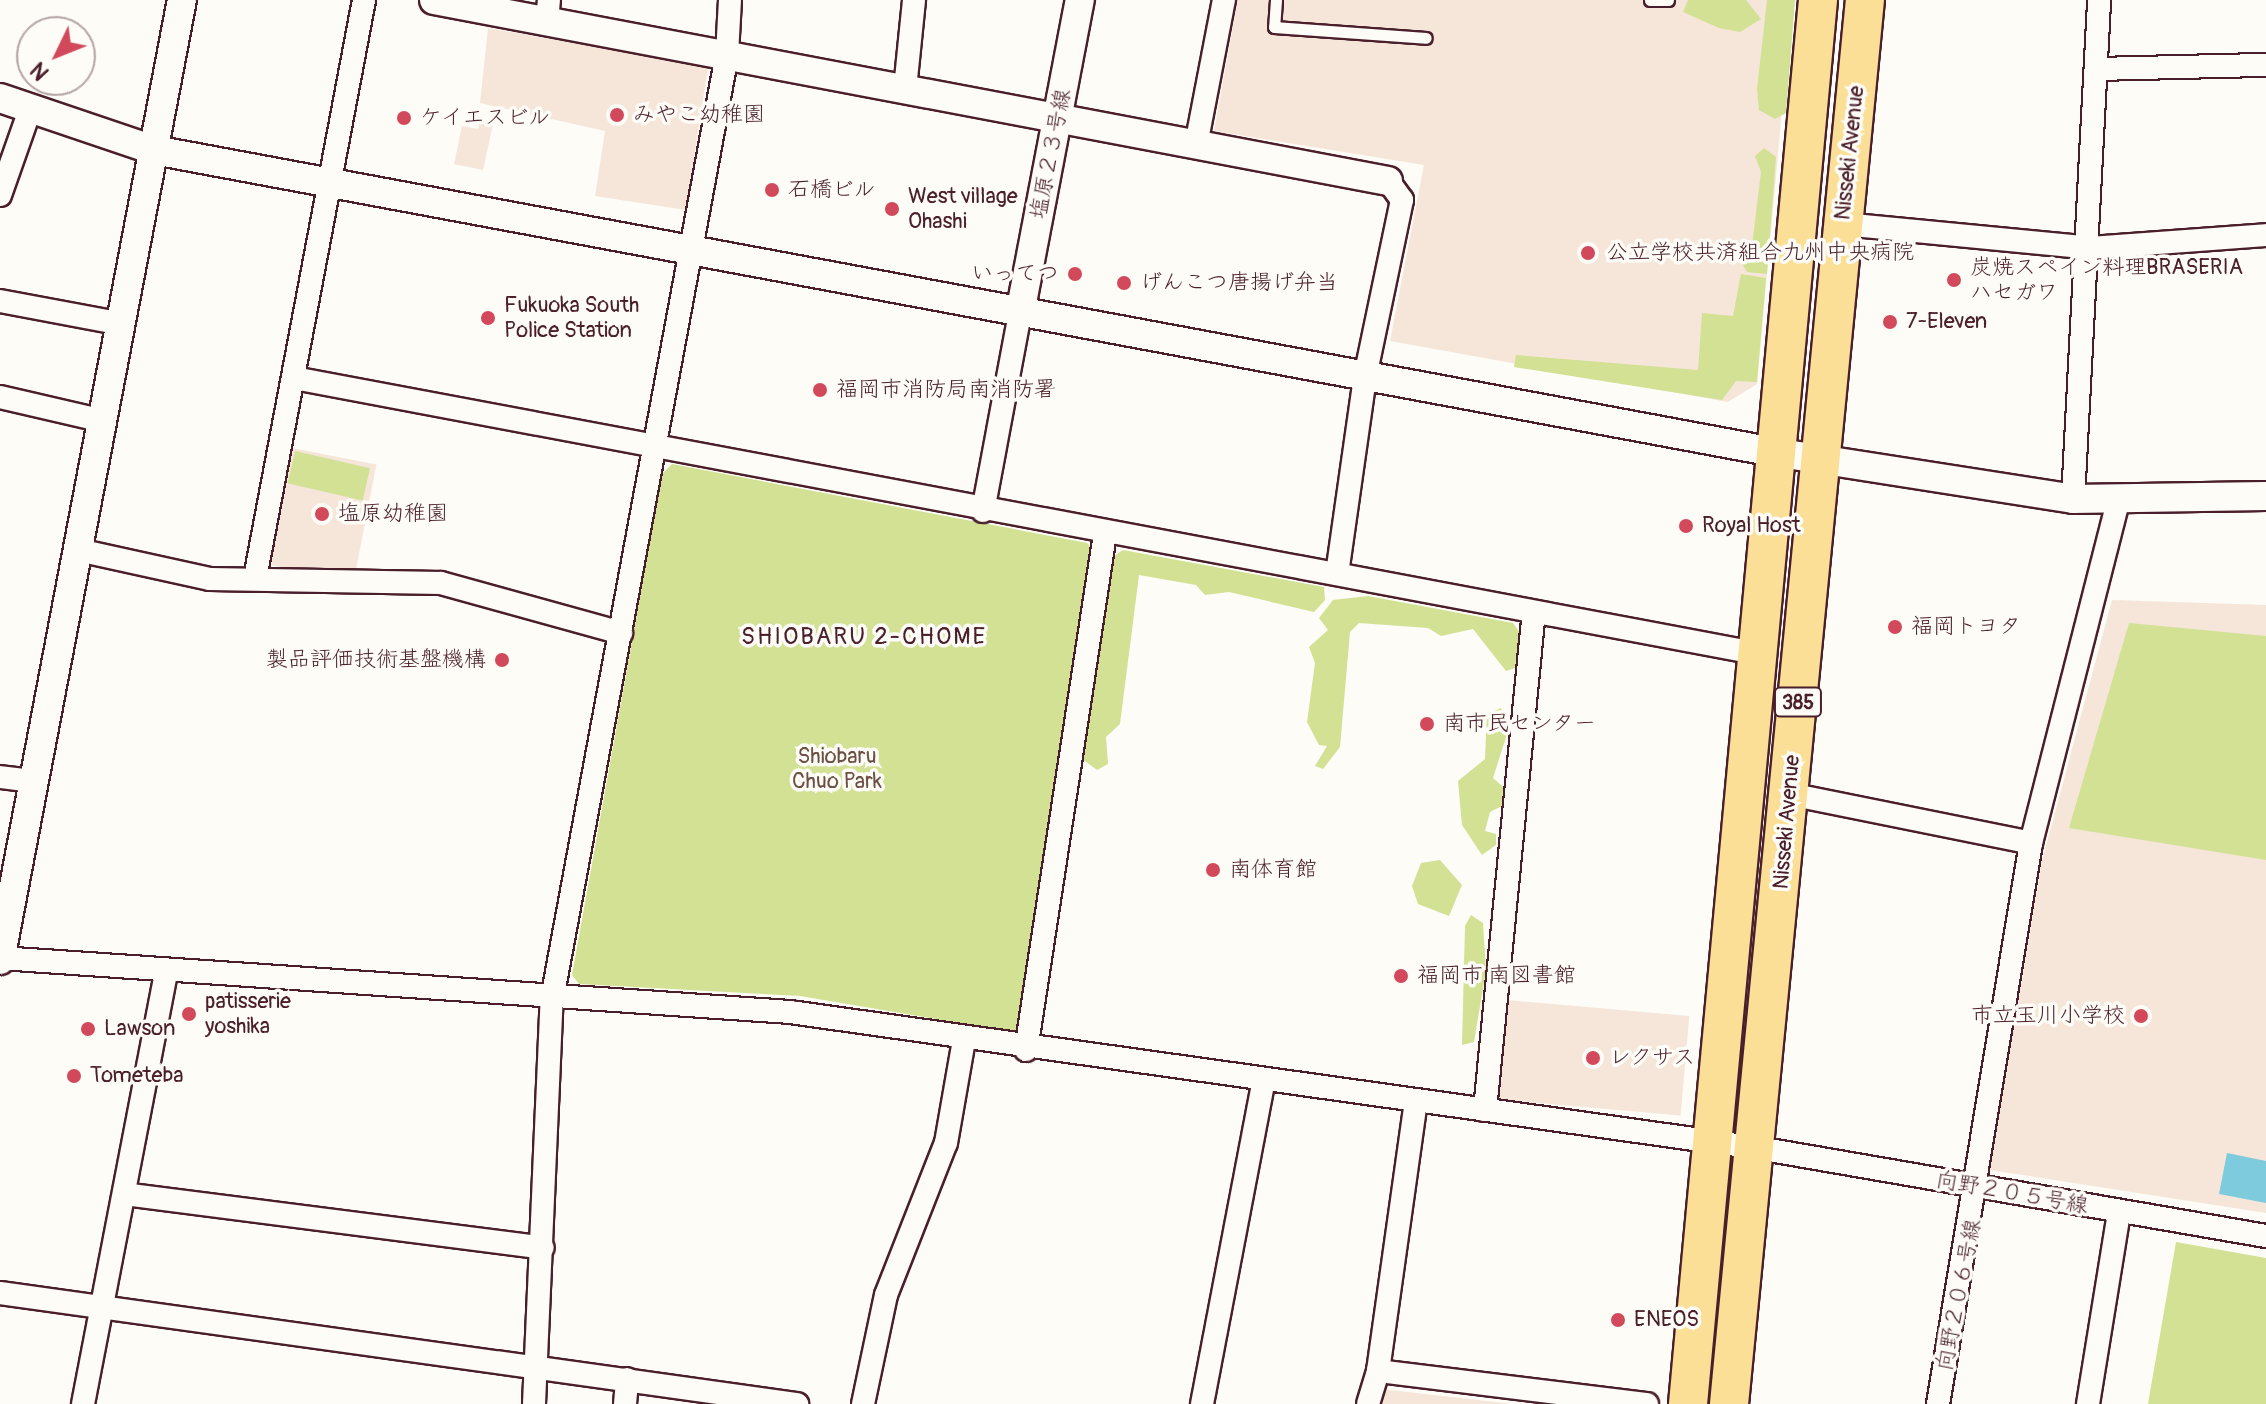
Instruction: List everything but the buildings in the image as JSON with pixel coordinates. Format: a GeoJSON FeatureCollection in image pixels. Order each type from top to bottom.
{"type":"FeatureCollection","features":[{"type":"Feature","properties":{"kind":"highway","name":"Nisseki Avenue"},"geometry":{"type":"LineString","coordinates":[[1688,1404],[1780,453],[1818,0]]}},
{"type":"Feature","properties":{"kind":"highway","name":"Nisseki Avenue"},"geometry":{"type":"LineString","coordinates":[[1729,1404],[1758,1148],[1865,0]]}},
{"type":"Feature","properties":{"kind":"street"},"geometry":{"type":"LineString","coordinates":[[0,959],[118,323],[182,0]]}},
{"type":"Feature","properties":{"kind":"street"},"geometry":{"type":"LineString","coordinates":[[255,578],[364,0]]}},
{"type":"Feature","properties":{"kind":"street"},"geometry":{"type":"LineString","coordinates":[[434,0],[548,11],[727,55],[1388,181],[1402,200],[1365,377],[1337,574]]}},
{"type":"Feature","properties":{"kind":"street"},"geometry":{"type":"LineString","coordinates":[[534,1404],[539,1367],[552,999],[727,55],[730,0]]}},
{"type":"Feature","properties":{"kind":"street"},"geometry":{"type":"LineString","coordinates":[[905,89],[914,0]]}},
{"type":"Feature","properties":{"kind":"street","name":"塩原２３号線"},"geometry":{"type":"LineString","coordinates":[[1021,308],[1080,0]]}},
{"type":"Feature","properties":{"kind":"street"},"geometry":{"type":"LineString","coordinates":[[1196,145],[1224,0]]}},
{"type":"Feature","properties":{"kind":"street"},"geometry":{"type":"LineString","coordinates":[[2073,499],[2090,248],[2099,0]]}},
{"type":"Feature","properties":{"kind":"street"},"geometry":{"type":"LineString","coordinates":[[2097,69],[2266,65]]}},
{"type":"Feature","properties":{"kind":"street"},"geometry":{"type":"LineString","coordinates":[[0,98],[154,150],[689,251],[1021,308],[1365,377],[1780,453],[2073,499],[2118,502],[2266,496]]}},
{"type":"Feature","properties":{"kind":"street"},"geometry":{"type":"LineString","coordinates":[[0,195],[30,110]]}},
{"type":"Feature","properties":{"kind":"street"},"geometry":{"type":"LineString","coordinates":[[1843,224],[2090,248],[2266,235]]}},
{"type":"Feature","properties":{"kind":"street"},"geometry":{"type":"LineString","coordinates":[[0,301],[118,323]]}},
{"type":"Feature","properties":{"kind":"street"},"geometry":{"type":"LineString","coordinates":[[983,511],[1021,308]]}},
{"type":"Feature","properties":{"kind":"street"},"geometry":{"type":"LineString","coordinates":[[294,378],[1105,534],[1337,574],[1534,614],[1760,654]]}},
{"type":"Feature","properties":{"kind":"street"},"geometry":{"type":"LineString","coordinates":[[0,397],[100,420]]}},
{"type":"Feature","properties":{"kind":"street","name":"向野２０６号線"},"geometry":{"type":"LineString","coordinates":[[1938,1404],[1979,1186],[2031,843],[2118,502]]}},
{"type":"Feature","properties":{"kind":"street"},"geometry":{"type":"LineString","coordinates":[[1026,1050],[1105,534]]}},
{"type":"Feature","properties":{"kind":"street"},"geometry":{"type":"LineString","coordinates":[[78,550],[210,579],[441,583],[621,633]]}},
{"type":"Feature","properties":{"kind":"street"},"geometry":{"type":"LineString","coordinates":[[1485,1110],[1534,614]]}},
{"type":"Feature","properties":{"kind":"street"},"geometry":{"type":"LineString","coordinates":[[0,777],[34,781]]}},
{"type":"Feature","properties":{"kind":"street"},"geometry":{"type":"LineString","coordinates":[[1789,794],[2031,843]]}},
{"type":"Feature","properties":{"kind":"street","name":"向野２０５号線"},"geometry":{"type":"LineString","coordinates":[[0,959],[552,999],[790,1012],[1026,1050],[1485,1110],[1714,1145],[1758,1148],[2266,1236]]}},
{"type":"Feature","properties":{"kind":"street"},"geometry":{"type":"LineString","coordinates":[[83,1404],[166,973]]}},
{"type":"Feature","properties":{"kind":"street"},"geometry":{"type":"LineString","coordinates":[[863,1404],[886,1295],[946,1143],[964,1040]]}},
{"type":"Feature","properties":{"kind":"street"},"geometry":{"type":"LineString","coordinates":[[1202,1404],[1264,1080]]}},
{"type":"Feature","properties":{"kind":"street"},"geometry":{"type":"LineString","coordinates":[[1368,1404],[1378,1371],[1416,1101]]}},
{"type":"Feature","properties":{"kind":"street"},"geometry":{"type":"LineString","coordinates":[[124,1194],[543,1248]]}},
{"type":"Feature","properties":{"kind":"street"},"geometry":{"type":"LineString","coordinates":[[2088,1404],[2119,1212]]}},
{"type":"Feature","properties":{"kind":"street"},"geometry":{"type":"LineString","coordinates":[[0,1293],[100,1310],[797,1404]]}},
{"type":"Feature","properties":{"kind":"street"},"geometry":{"type":"LineString","coordinates":[[1378,1371],[1647,1404]]}},
{"type":"Feature","properties":{"kind":"street"},"geometry":{"type":"LineString","coordinates":[[625,1404],[627,1379]]}},
{"type":"Feature","properties":{"kind":"lane"},"geometry":{"type":"LineString","coordinates":[[1276,0],[1274,27],[1426,38]]}},
{"type":"Feature","properties":{"kind":"lane"},"geometry":{"type":"LineString","coordinates":[[1650,0],[1668,0]]}},
{"type":"Feature","properties":{"kind":"shaded area","name":"公立学校共済組合九州中央病院"},"geometry":{"type":"Polygon","coordinates":[[[1238,0],[1792,0],[1757,384],[1728,402],[1390,341],[1424,165],[1214,131],[1238,0]]]}},
{"type":"Feature","properties":{"kind":"shaded area","name":"みやこ幼稚園"},"geometry":{"type":"Polygon","coordinates":[[[488,28],[708,67],[686,210],[595,196],[605,131],[480,103],[488,28]]]}},
{"type":"Feature","properties":{"kind":"shaded area"},"geometry":{"type":"Polygon","coordinates":[[[480,121],[493,124],[483,170],[454,164],[462,126],[478,129],[480,121]]]}},
{"type":"Feature","properties":{"kind":"shaded area","name":"塩原幼稚園"},"geometry":{"type":"Polygon","coordinates":[[[292,448],[376,464],[354,581],[269,565],[292,448]]]}},
{"type":"Feature","properties":{"kind":"shaded area","name":"市立玉川小学校"},"geometry":{"type":"Polygon","coordinates":[[[2112,600],[2266,605],[2266,1213],[1990,1170],[2042,861],[2112,600]]]}},
{"type":"Feature","properties":{"kind":"shaded area","name":"レクサス"},"geometry":{"type":"Polygon","coordinates":[[[1507,1000],[1689,1016],[1681,1116],[1498,1100],[1507,1000]]]}},
{"type":"Feature","properties":{"kind":"shaded area"},"geometry":{"type":"Polygon","coordinates":[[[1381,1389],[1513,1404],[1377,1404],[1381,1389]]]}},
{"type":"Feature","properties":{"kind":"green space"},"geometry":{"type":"Polygon","coordinates":[[[1688,0],[1746,0],[1761,19],[1740,32],[1719,28],[1683,12],[1688,0]]]}},
{"type":"Feature","properties":{"kind":"green space"},"geometry":{"type":"Polygon","coordinates":[[[1767,0],[1795,0],[1786,113],[1775,119],[1759,110],[1757,89],[1767,0]]]}},
{"type":"Feature","properties":{"kind":"green space"},"geometry":{"type":"Polygon","coordinates":[[[1764,148],[1776,157],[1767,274],[1747,272],[1739,258],[1752,246],[1761,172],[1755,156],[1764,148]]]}},
{"type":"Feature","properties":{"kind":"green space"},"geometry":{"type":"Polygon","coordinates":[[[1741,274],[1766,278],[1757,382],[1736,381],[1722,400],[1514,367],[1516,355],[1698,370],[1702,313],[1733,316],[1741,274]]]}},
{"type":"Feature","properties":{"kind":"green space"},"geometry":{"type":"Polygon","coordinates":[[[295,451],[370,468],[363,500],[288,483],[295,451]]]}},
{"type":"Feature","properties":{"kind":"green space","name":"Shiobaru Chuo Park"},"geometry":{"type":"Polygon","coordinates":[[[672,464],[1087,543],[1095,551],[1025,1023],[1013,1032],[800,996],[579,984],[572,975],[662,474],[672,464]]]}},
{"type":"Feature","properties":{"kind":"green space"},"geometry":{"type":"Polygon","coordinates":[[[1123,550],[1324,587],[1325,600],[1314,612],[1229,592],[1205,595],[1196,585],[1139,575],[1120,724],[1106,737],[1108,764],[1097,770],[1081,758],[1114,556],[1123,550]]]}},
{"type":"Feature","properties":{"kind":"green space"},"geometry":{"type":"Polygon","coordinates":[[[1368,596],[1513,623],[1520,633],[1515,668],[1506,671],[1473,629],[1441,636],[1428,628],[1359,623],[1350,632],[1340,747],[1323,769],[1315,766],[1327,746],[1319,745],[1307,722],[1315,663],[1309,647],[1328,630],[1319,618],[1333,600],[1368,596]]]}},
{"type":"Feature","properties":{"kind":"green space"},"geometry":{"type":"Polygon","coordinates":[[[2129,623],[2266,636],[2266,860],[2069,828],[2129,623]]]}},
{"type":"Feature","properties":{"kind":"green space"},"geometry":{"type":"Polygon","coordinates":[[[1501,708],[1508,731],[1493,778],[1503,787],[1502,806],[1490,812],[1485,831],[1496,834],[1496,845],[1482,855],[1462,825],[1458,781],[1485,759],[1487,714],[1501,708]]]}},
{"type":"Feature","properties":{"kind":"green space"},"geometry":{"type":"Polygon","coordinates":[[[1440,860],[1462,885],[1449,916],[1418,904],[1412,886],[1421,863],[1440,860]]]}},
{"type":"Feature","properties":{"kind":"green space"},"geometry":{"type":"Polygon","coordinates":[[[1471,915],[1483,923],[1486,970],[1474,1042],[1462,1045],[1465,926],[1471,915]]]}},
{"type":"Feature","properties":{"kind":"green space"},"geometry":{"type":"Polygon","coordinates":[[[2176,1242],[2266,1258],[2266,1404],[2148,1404],[2176,1242]]]}},
{"type":"Feature","properties":{"kind":"water"},"geometry":{"type":"Polygon","coordinates":[[[2227,1153],[2266,1161],[2266,1203],[2219,1194],[2227,1153]]]}},
{"type":"Feature","properties":{"kind":"place","name":"みやこ幼稚園"},"geometry":{"type":"Point","coordinates":[617,115]}},
{"type":"Feature","properties":{"kind":"place","name":"ケイエスビル"},"geometry":{"type":"Point","coordinates":[404,118]}},
{"type":"Feature","properties":{"kind":"place","name":"石橋ビル"},"geometry":{"type":"Point","coordinates":[772,190]}},
{"type":"Feature","properties":{"kind":"place","name":"West village Ohashi"},"geometry":{"type":"Point","coordinates":[892,209]}},
{"type":"Feature","properties":{"kind":"place","name":"公立学校共済組合九州中央病院"},"geometry":{"type":"Point","coordinates":[1588,253]}},
{"type":"Feature","properties":{"kind":"place","name":"いってつ"},"geometry":{"type":"Point","coordinates":[1075,274]}},
{"type":"Feature","properties":{"kind":"place","name":"炭焼スペイン料理BRASERIA ハセガワ"},"geometry":{"type":"Point","coordinates":[1954,280]}},
{"type":"Feature","properties":{"kind":"place","name":"げんこつ唐揚げ弁当"},"geometry":{"type":"Point","coordinates":[1124,283]}},
{"type":"Feature","properties":{"kind":"place","name":"Fukuoka South Police Station"},"geometry":{"type":"Point","coordinates":[488,318]}},
{"type":"Feature","properties":{"kind":"place","name":"7-Eleven"},"geometry":{"type":"Point","coordinates":[1890,322]}},
{"type":"Feature","properties":{"kind":"place","name":"福岡市消防局南消防署"},"geometry":{"type":"Point","coordinates":[820,390]}},
{"type":"Feature","properties":{"kind":"place","name":"塩原幼稚園"},"geometry":{"type":"Point","coordinates":[322,514]}},
{"type":"Feature","properties":{"kind":"place","name":"Royal Host"},"geometry":{"type":"Point","coordinates":[1686,526]}},
{"type":"Feature","properties":{"kind":"place","name":"福岡トヨタ"},"geometry":{"type":"Point","coordinates":[1895,627]}},
{"type":"Feature","properties":{"kind":"place","name":"製品評価技術基盤機構"},"geometry":{"type":"Point","coordinates":[502,660]}},
{"type":"Feature","properties":{"kind":"place","name":"南市民センター"},"geometry":{"type":"Point","coordinates":[1427,724]}},
{"type":"Feature","properties":{"kind":"place","name":"南体育館"},"geometry":{"type":"Point","coordinates":[1213,870]}},
{"type":"Feature","properties":{"kind":"place","name":"福岡市 南図書館"},"geometry":{"type":"Point","coordinates":[1401,976]}},
{"type":"Feature","properties":{"kind":"place","name":"patisserie yoshika"},"geometry":{"type":"Point","coordinates":[189,1014]}},
{"type":"Feature","properties":{"kind":"place","name":"市立玉川小学校"},"geometry":{"type":"Point","coordinates":[2141,1016]}},
{"type":"Feature","properties":{"kind":"place","name":"Lawson"},"geometry":{"type":"Point","coordinates":[88,1029]}},
{"type":"Feature","properties":{"kind":"place","name":"レクサス"},"geometry":{"type":"Point","coordinates":[1593,1058]}},
{"type":"Feature","properties":{"kind":"place","name":"Tometeba"},"geometry":{"type":"Point","coordinates":[74,1076]}},
{"type":"Feature","properties":{"kind":"place","name":"ENEOS"},"geometry":{"type":"Point","coordinates":[1618,1320]}},
{"type":"Feature","properties":{"kind":"district","name":"SHIOBARU 2-CHOME"},"geometry":{"type":"Point","coordinates":[864,637]}}]}
